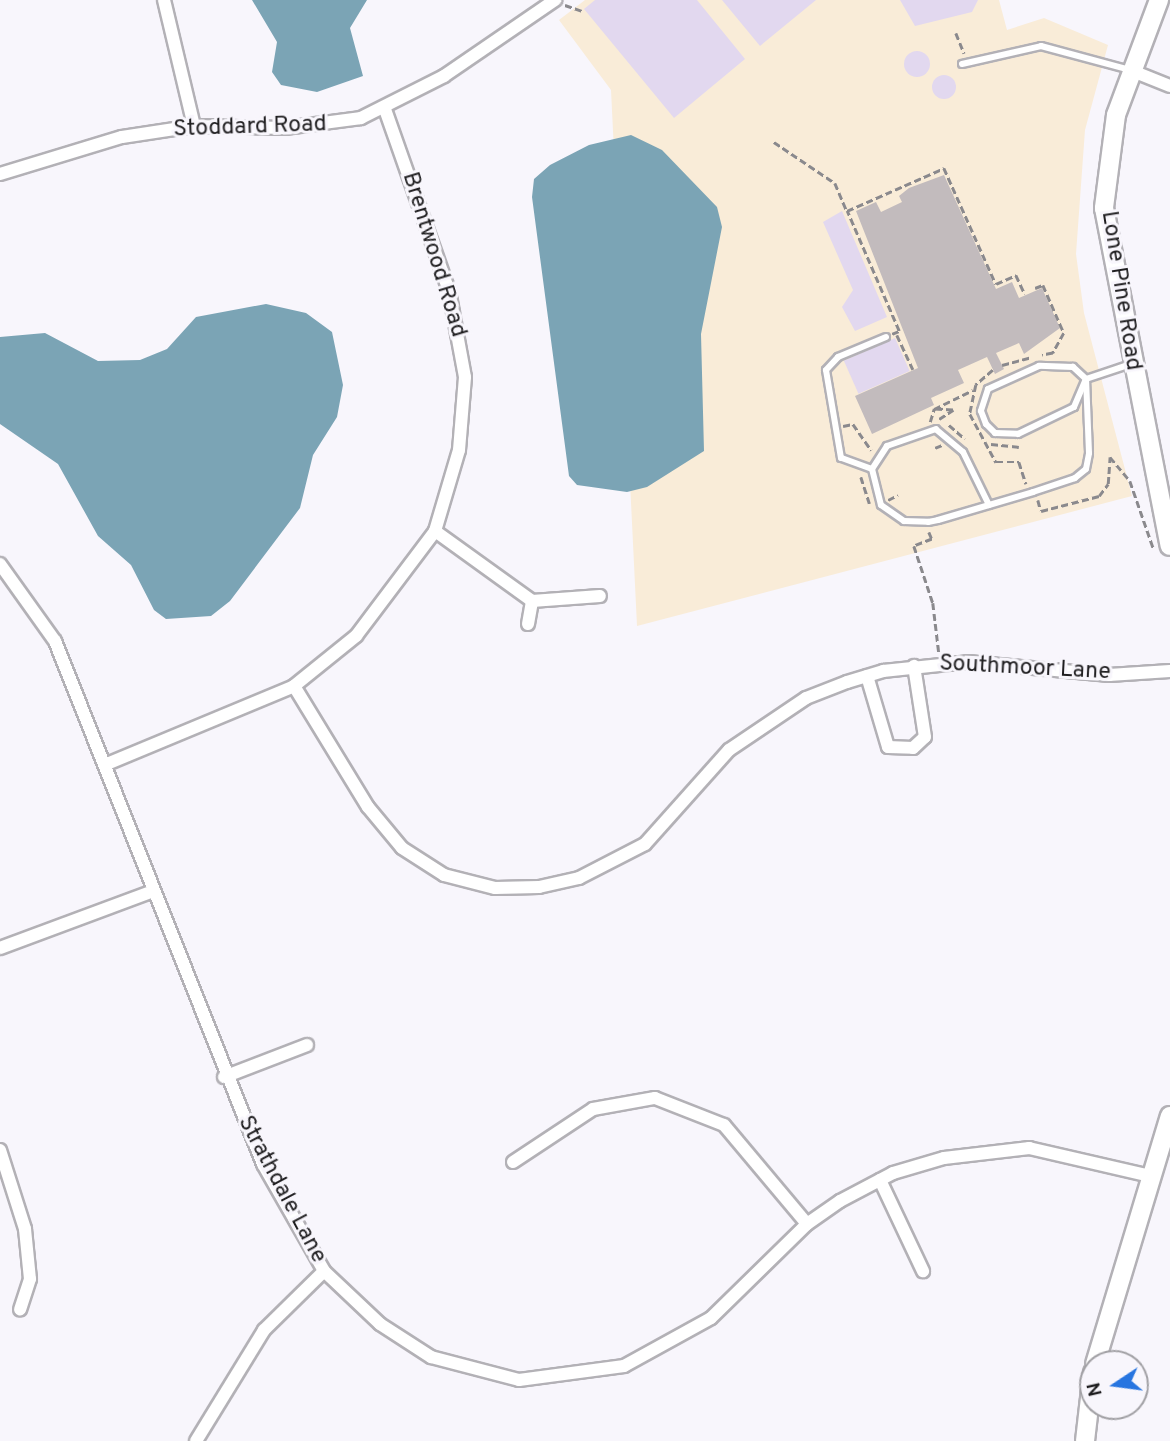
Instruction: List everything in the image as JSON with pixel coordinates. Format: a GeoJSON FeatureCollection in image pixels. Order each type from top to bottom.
{"type":"FeatureCollection","features":[{"type":"Feature","properties":{"kind":"street"},"geometry":{"type":"LineString","coordinates":[[164,0],[194,126]]}},
{"type":"Feature","properties":{"kind":"street","name":"Stoddard Road"},"geometry":{"type":"LineString","coordinates":[[0,174],[122,137],[194,126],[335,125],[385,109],[555,0]]}},
{"type":"Feature","properties":{"kind":"street","name":"Lone Pine Road"},"geometry":{"type":"LineString","coordinates":[[1159,0],[1130,70],[1107,162],[1104,208],[1162,548]]}},
{"type":"Feature","properties":{"kind":"street"},"geometry":{"type":"LineString","coordinates":[[1130,70],[1170,86]]}},
{"type":"Feature","properties":{"kind":"street","name":"Brentwood Road"},"geometry":{"type":"LineString","coordinates":[[107,764],[294,686],[356,636],[435,531],[459,450],[465,377],[449,290],[385,109]]}},
{"type":"Feature","properties":{"kind":"street"},"geometry":{"type":"LineString","coordinates":[[435,531],[532,601],[600,596]]}},
{"type":"Feature","properties":{"kind":"street","name":"Strathdale Lane"},"geometry":{"type":"LineString","coordinates":[[0,564],[55,641],[107,764],[224,1077],[263,1164],[324,1271],[380,1324],[431,1357],[519,1380],[575,1377],[624,1366],[711,1318],[807,1224],[880,1180],[944,1158],[1028,1148],[1150,1176]]}},
{"type":"Feature","properties":{"kind":"street"},"geometry":{"type":"LineString","coordinates":[[528,624],[532,601]]}},
{"type":"Feature","properties":{"kind":"street","name":"Southmoor Lane"},"geometry":{"type":"LineString","coordinates":[[294,686],[368,807],[402,848],[444,876],[495,888],[539,887],[579,878],[645,844],[729,750],[806,698],[867,676],[914,666],[968,662],[1109,675],[1170,671]]}},
{"type":"Feature","properties":{"kind":"street"},"geometry":{"type":"LineString","coordinates":[[867,676],[888,747],[913,748],[925,737],[914,666]]}},
{"type":"Feature","properties":{"kind":"street"},"geometry":{"type":"LineString","coordinates":[[0,948],[153,891]]}},
{"type":"Feature","properties":{"kind":"street"},"geometry":{"type":"LineString","coordinates":[[224,1077],[307,1045]]}},
{"type":"Feature","properties":{"kind":"street"},"geometry":{"type":"LineString","coordinates":[[513,1162],[593,1109],[655,1098],[724,1125],[807,1224]]}},
{"type":"Feature","properties":{"kind":"street"},"geometry":{"type":"LineString","coordinates":[[1098,1350],[1170,1116]]}},
{"type":"Feature","properties":{"kind":"street"},"geometry":{"type":"LineString","coordinates":[[0,1150],[25,1229],[30,1279],[20,1309]]}},
{"type":"Feature","properties":{"kind":"street"},"geometry":{"type":"LineString","coordinates":[[880,1180],[923,1271]]}},
{"type":"Feature","properties":{"kind":"street"},"geometry":{"type":"LineString","coordinates":[[196,1441],[264,1330],[324,1271]]}},
{"type":"Feature","properties":{"kind":"street"},"geometry":{"type":"LineString","coordinates":[[1085,1441],[1087,1420]]}},
{"type":"Feature","properties":{"kind":"lane"},"geometry":{"type":"LineString","coordinates":[[965,63],[1041,46],[1130,70]]}},
{"type":"Feature","properties":{"kind":"lane"},"geometry":{"type":"LineString","coordinates":[[872,469],[841,458],[834,428],[830,363],[886,337]]}},
{"type":"Feature","properties":{"kind":"lane"},"geometry":{"type":"LineString","coordinates":[[1086,379],[1074,407],[1031,430],[995,433],[983,418],[983,399],[999,379],[1059,365],[1086,379],[1131,364]]}},
{"type":"Feature","properties":{"kind":"lane"},"geometry":{"type":"LineString","coordinates":[[989,505],[963,452],[936,429],[887,446],[872,469],[881,505],[904,521],[928,522],[989,505],[1032,492],[1086,469],[1086,379]]}},
{"type":"Feature","properties":{"kind":"path"},"geometry":{"type":"LineString","coordinates":[[561,0],[582,11]]}},
{"type":"Feature","properties":{"kind":"path"},"geometry":{"type":"LineString","coordinates":[[956,33],[965,63]]}},
{"type":"Feature","properties":{"kind":"path"},"geometry":{"type":"LineString","coordinates":[[774,142],[835,183],[913,370]]}},
{"type":"Feature","properties":{"kind":"path"},"geometry":{"type":"LineString","coordinates":[[847,211],[944,169],[996,284],[1016,275],[1025,294]]}},
{"type":"Feature","properties":{"kind":"path"},"geometry":{"type":"LineString","coordinates":[[1002,365],[1053,353],[1064,333],[1043,285],[1035,288]]}},
{"type":"Feature","properties":{"kind":"path"},"geometry":{"type":"LineString","coordinates":[[886,337],[895,332]]}},
{"type":"Feature","properties":{"kind":"path"},"geometry":{"type":"LineString","coordinates":[[931,416],[934,409],[973,390],[993,370]]}},
{"type":"Feature","properties":{"kind":"path"},"geometry":{"type":"LineString","coordinates":[[973,390],[972,422],[991,444],[996,462],[1019,463],[1041,512],[1099,496],[1108,484],[1110,457],[1130,481],[1162,548]]}},
{"type":"Feature","properties":{"kind":"path"},"geometry":{"type":"LineString","coordinates":[[934,409],[953,410],[937,422]]}},
{"type":"Feature","properties":{"kind":"path"},"geometry":{"type":"LineString","coordinates":[[834,428],[853,424],[872,450]]}},
{"type":"Feature","properties":{"kind":"path"},"geometry":{"type":"LineString","coordinates":[[991,444],[1018,447]]}},
{"type":"Feature","properties":{"kind":"shaded area"},"geometry":{"type":"Polygon","coordinates":[[[585,0],[999,0],[1007,30],[1044,18],[1108,45],[1085,130],[1076,254],[1084,313],[1132,496],[637,626],[611,90],[559,20],[585,0]]]}},
{"type":"Feature","properties":{"kind":"shaded area"},"geometry":{"type":"Polygon","coordinates":[[[595,0],[697,0],[745,59],[674,118],[584,9],[595,0]]]}},
{"type":"Feature","properties":{"kind":"shaded area"},"geometry":{"type":"Polygon","coordinates":[[[722,0],[816,0],[760,46],[722,0]]]}},
{"type":"Feature","properties":{"kind":"shaded area"},"geometry":{"type":"Polygon","coordinates":[[[900,0],[978,0],[972,12],[915,26],[900,0]]]}},
{"type":"Feature","properties":{"kind":"shaded area"},"geometry":{"type":"Polygon","coordinates":[[[917,51],[926,55],[930,64],[926,73],[917,77],[908,73],[904,64],[908,55],[917,51]]]}},
{"type":"Feature","properties":{"kind":"shaded area"},"geometry":{"type":"Polygon","coordinates":[[[944,75],[953,78],[956,87],[953,96],[944,99],[935,96],[932,87],[935,78],[944,75]]]}},
{"type":"Feature","properties":{"kind":"shaded area"},"geometry":{"type":"Polygon","coordinates":[[[842,211],[887,317],[855,331],[842,307],[853,290],[823,222],[842,211]]]}},
{"type":"Feature","properties":{"kind":"shaded area"},"geometry":{"type":"Polygon","coordinates":[[[895,338],[910,371],[858,394],[844,361],[895,338]]]}},
{"type":"Feature","properties":{"kind":"water"},"geometry":{"type":"Polygon","coordinates":[[[252,0],[367,0],[350,28],[363,76],[317,92],[281,85],[272,72],[277,42],[252,0]]]}},
{"type":"Feature","properties":{"kind":"water"},"geometry":{"type":"Polygon","coordinates":[[[631,135],[662,150],[717,207],[722,227],[701,334],[704,451],[647,487],[627,492],[577,485],[569,476],[532,197],[534,179],[550,165],[589,145],[631,135]]]}},
{"type":"Feature","properties":{"kind":"water"},"geometry":{"type":"Polygon","coordinates":[[[266,304],[306,313],[332,332],[343,385],[337,417],[313,455],[300,508],[230,601],[211,616],[166,619],[154,610],[131,565],[98,536],[58,464],[0,424],[0,337],[45,333],[98,361],[140,360],[167,349],[196,317],[266,304]]]}},
{"type":"Feature","properties":{"kind":"building"},"geometry":{"type":"Polygon","coordinates":[[[944,175],[996,289],[1012,282],[1019,298],[1042,288],[1060,328],[1024,354],[1019,343],[996,353],[1004,369],[995,374],[987,357],[958,370],[964,383],[931,398],[934,405],[872,434],[855,396],[918,368],[856,211],[876,202],[881,212],[902,202],[899,196],[909,188],[944,175]]]}}]}
